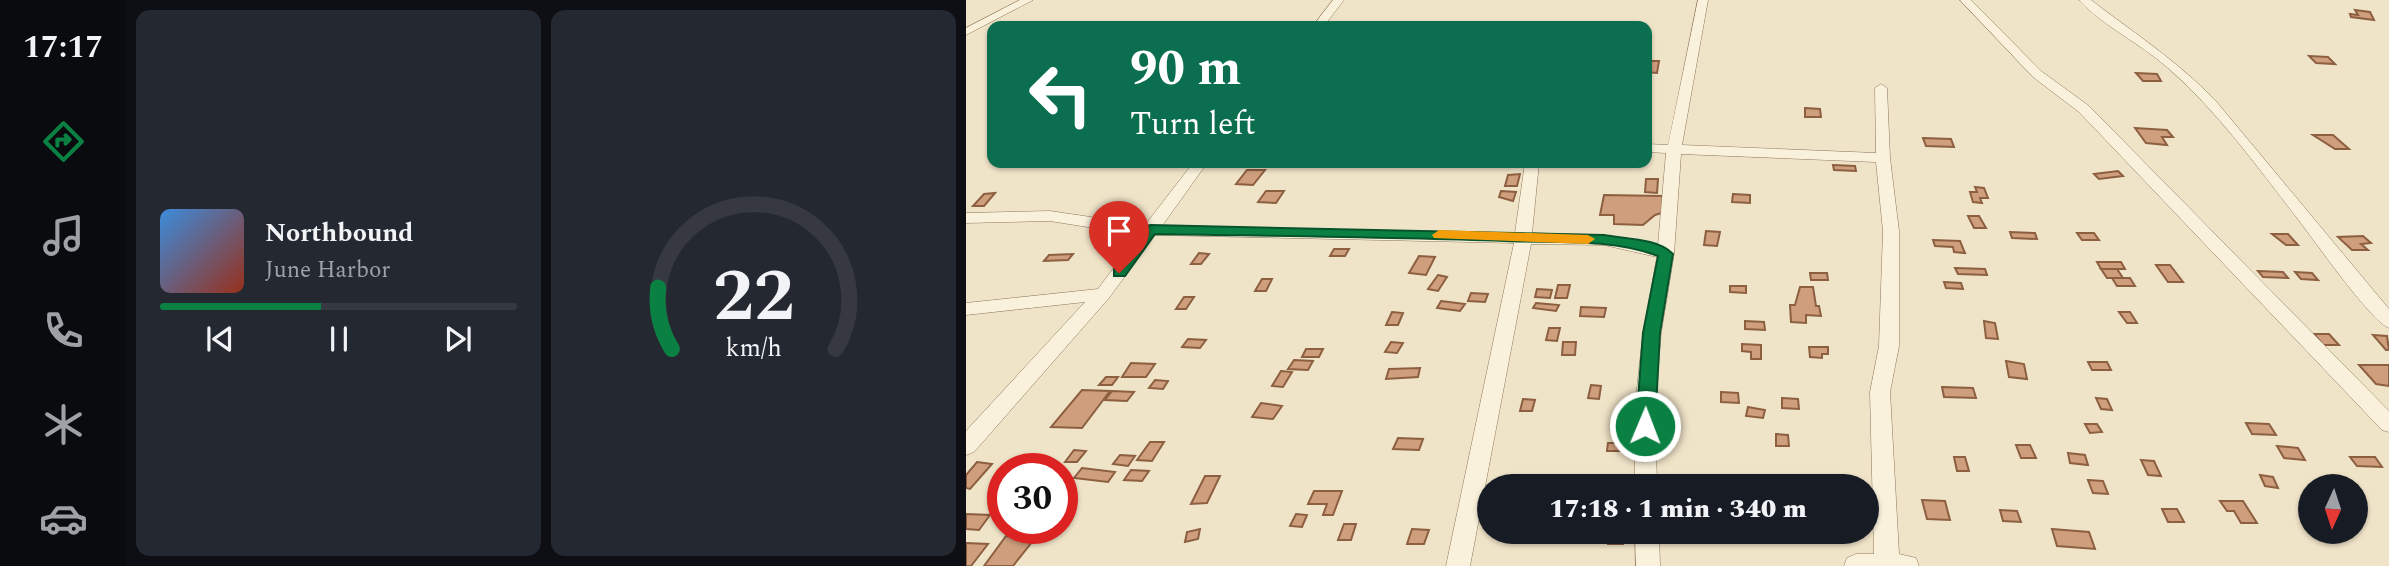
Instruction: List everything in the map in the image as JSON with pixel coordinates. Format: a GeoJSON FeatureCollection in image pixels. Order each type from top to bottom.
{"type":"FeatureCollection","features":[{"type":"Feature","properties":{"kind":"street"},"geometry":{"type":"LineString","coordinates":[[987,21],[1028,0]]}},
{"type":"Feature","properties":{"kind":"street"},"geometry":{"type":"LineString","coordinates":[[1322,21],[1339,0]]}},
{"type":"Feature","properties":{"kind":"street"},"geometry":{"type":"LineString","coordinates":[[1646,474],[1647,374],[1666,254],[1674,148],[1703,0]]}},
{"type":"Feature","properties":{"kind":"street"},"geometry":{"type":"LineString","coordinates":[[1965,0],[2037,74],[2084,109],[2389,424]]}},
{"type":"Feature","properties":{"kind":"street"},"geometry":{"type":"LineString","coordinates":[[2084,0],[2183,75],[2263,165],[2317,237],[2389,321]]}},
{"type":"Feature","properties":{"kind":"street"},"geometry":{"type":"LineString","coordinates":[[966,32],[987,21]]}},
{"type":"Feature","properties":{"kind":"street"},"geometry":{"type":"LineString","coordinates":[[1856,566],[1893,565],[1880,392],[1891,320],[1891,231],[1883,158],[1881,88]]}},
{"type":"Feature","properties":{"kind":"street"},"geometry":{"type":"LineString","coordinates":[[1652,148],[1883,158]]}},
{"type":"Feature","properties":{"kind":"street"},"geometry":{"type":"LineString","coordinates":[[966,446],[1103,294],[1196,168]]}},
{"type":"Feature","properties":{"kind":"street"},"geometry":{"type":"LineString","coordinates":[[1458,566],[1524,238],[1531,168]]}},
{"type":"Feature","properties":{"kind":"street"},"geometry":{"type":"LineString","coordinates":[[966,218],[1050,215],[1134,230],[1627,242],[1666,254]]}},
{"type":"Feature","properties":{"kind":"street"},"geometry":{"type":"LineString","coordinates":[[966,309],[1103,294]]}},
{"type":"Feature","properties":{"kind":"street"},"geometry":{"type":"LineString","coordinates":[[1647,544],[1648,566]]}},
{"type":"Feature","properties":{"kind":"building"},"geometry":{"type":"Polygon","coordinates":[[[2355,10],[2370,12],[2374,20],[2351,17],[2350,14],[2358,15],[2355,10]]]}},
{"type":"Feature","properties":{"kind":"building"},"geometry":{"type":"Polygon","coordinates":[[[2309,56],[2328,57],[2335,64],[2316,63],[2309,56]]]}},
{"type":"Feature","properties":{"kind":"building"},"geometry":{"type":"Polygon","coordinates":[[[1652,61],[1659,61],[1657,73],[1652,72],[1652,61]]]}},
{"type":"Feature","properties":{"kind":"building"},"geometry":{"type":"Polygon","coordinates":[[[2136,73],[2157,74],[2161,81],[2143,81],[2136,73]]]}},
{"type":"Feature","properties":{"kind":"building"},"geometry":{"type":"Polygon","coordinates":[[[1805,108],[1820,109],[1821,117],[1805,117],[1805,108]]]}},
{"type":"Feature","properties":{"kind":"building"},"geometry":{"type":"Polygon","coordinates":[[[2135,128],[2167,130],[2173,137],[2162,137],[2167,145],[2146,143],[2135,128]]]}},
{"type":"Feature","properties":{"kind":"building"},"geometry":{"type":"Polygon","coordinates":[[[2313,135],[2333,135],[2349,149],[2335,149],[2313,135]]]}},
{"type":"Feature","properties":{"kind":"building"},"geometry":{"type":"Polygon","coordinates":[[[1923,138],[1951,139],[1954,147],[1926,146],[1923,138]]]}},
{"type":"Feature","properties":{"kind":"building"},"geometry":{"type":"Polygon","coordinates":[[[1833,165],[1855,166],[1856,171],[1834,170],[1833,165]]]}},
{"type":"Feature","properties":{"kind":"building"},"geometry":{"type":"Polygon","coordinates":[[[1247,170],[1265,170],[1253,185],[1236,184],[1247,170]]]}},
{"type":"Feature","properties":{"kind":"building"},"geometry":{"type":"Polygon","coordinates":[[[2118,171],[2123,176],[2099,179],[2094,174],[2118,171]]]}},
{"type":"Feature","properties":{"kind":"building"},"geometry":{"type":"Polygon","coordinates":[[[1520,174],[1517,186],[1505,186],[1508,175],[1520,174]]]}},
{"type":"Feature","properties":{"kind":"building"},"geometry":{"type":"Polygon","coordinates":[[[1646,179],[1658,179],[1657,193],[1645,192],[1646,179]]]}},
{"type":"Feature","properties":{"kind":"building"},"geometry":{"type":"Polygon","coordinates":[[[1975,187],[1984,188],[1988,198],[1980,198],[1982,203],[1973,202],[1970,192],[1977,192],[1975,187]]]}},
{"type":"Feature","properties":{"kind":"building"},"geometry":{"type":"Polygon","coordinates":[[[1266,191],[1284,191],[1276,203],[1258,202],[1266,191]]]}},
{"type":"Feature","properties":{"kind":"building"},"geometry":{"type":"Polygon","coordinates":[[[1501,191],[1516,192],[1513,201],[1499,197],[1501,191]]]}},
{"type":"Feature","properties":{"kind":"building"},"geometry":{"type":"Polygon","coordinates":[[[995,193],[984,206],[973,206],[984,194],[995,193]]]}},
{"type":"Feature","properties":{"kind":"building"},"geometry":{"type":"Polygon","coordinates":[[[1733,194],[1750,195],[1750,203],[1732,202],[1733,194]]]}},
{"type":"Feature","properties":{"kind":"building"},"geometry":{"type":"Polygon","coordinates":[[[1604,195],[1663,196],[1662,213],[1643,225],[1614,224],[1614,215],[1600,215],[1604,195]]]}},
{"type":"Feature","properties":{"kind":"building"},"geometry":{"type":"Polygon","coordinates":[[[1968,216],[1979,216],[1986,228],[1974,228],[1968,216]]]}},
{"type":"Feature","properties":{"kind":"building"},"geometry":{"type":"Polygon","coordinates":[[[1706,231],[1720,232],[1717,246],[1704,245],[1706,231]]]}},
{"type":"Feature","properties":{"kind":"building"},"geometry":{"type":"Polygon","coordinates":[[[2010,232],[2035,233],[2037,239],[2012,238],[2010,232]]]}},
{"type":"Feature","properties":{"kind":"building"},"geometry":{"type":"Polygon","coordinates":[[[2077,233],[2094,233],[2099,240],[2082,240],[2077,233]]]}},
{"type":"Feature","properties":{"kind":"building"},"geometry":{"type":"Polygon","coordinates":[[[2272,234],[2288,234],[2298,245],[2286,245],[2272,234]]]}},
{"type":"Feature","properties":{"kind":"building"},"geometry":{"type":"Polygon","coordinates":[[[2363,236],[2371,243],[2361,244],[2368,250],[2352,250],[2338,237],[2363,236]]]}},
{"type":"Feature","properties":{"kind":"building"},"geometry":{"type":"Polygon","coordinates":[[[1933,240],[1960,241],[1965,253],[1954,252],[1953,247],[1935,246],[1933,240]]]}},
{"type":"Feature","properties":{"kind":"building"},"geometry":{"type":"Polygon","coordinates":[[[1334,249],[1349,249],[1345,256],[1330,256],[1334,249]]]}},
{"type":"Feature","properties":{"kind":"building"},"geometry":{"type":"Polygon","coordinates":[[[1199,253],[1209,254],[1201,264],[1191,264],[1199,253]]]}},
{"type":"Feature","properties":{"kind":"building"},"geometry":{"type":"Polygon","coordinates":[[[1073,254],[1068,260],[1044,261],[1049,255],[1073,254]]]}},
{"type":"Feature","properties":{"kind":"building"},"geometry":{"type":"Polygon","coordinates":[[[1419,256],[1435,257],[1426,275],[1409,273],[1419,256]]]}},
{"type":"Feature","properties":{"kind":"building"},"geometry":{"type":"Polygon","coordinates":[[[2097,262],[2121,262],[2125,269],[2101,269],[2097,262]]]}},
{"type":"Feature","properties":{"kind":"building"},"geometry":{"type":"Polygon","coordinates":[[[2156,265],[2170,265],[2183,282],[2168,282],[2156,265]]]}},
{"type":"Feature","properties":{"kind":"building"},"geometry":{"type":"Polygon","coordinates":[[[1955,268],[1985,269],[1987,275],[1958,274],[1955,268]]]}},
{"type":"Feature","properties":{"kind":"building"},"geometry":{"type":"Polygon","coordinates":[[[2101,269],[2117,269],[2123,278],[2107,278],[2101,269]]]}},
{"type":"Feature","properties":{"kind":"building"},"geometry":{"type":"Polygon","coordinates":[[[2258,271],[2283,272],[2288,278],[2263,277],[2258,271]]]}},
{"type":"Feature","properties":{"kind":"building"},"geometry":{"type":"Polygon","coordinates":[[[2295,272],[2312,273],[2318,280],[2301,279],[2295,272]]]}},
{"type":"Feature","properties":{"kind":"building"},"geometry":{"type":"Polygon","coordinates":[[[1810,273],[1827,273],[1828,280],[1811,280],[1810,273]]]}},
{"type":"Feature","properties":{"kind":"building"},"geometry":{"type":"Polygon","coordinates":[[[1438,275],[1447,277],[1438,291],[1428,289],[1438,275]]]}},
{"type":"Feature","properties":{"kind":"building"},"geometry":{"type":"Polygon","coordinates":[[[2112,278],[2130,278],[2135,286],[2117,286],[2112,278]]]}},
{"type":"Feature","properties":{"kind":"building"},"geometry":{"type":"Polygon","coordinates":[[[1262,279],[1272,279],[1266,291],[1255,291],[1262,279]]]}},
{"type":"Feature","properties":{"kind":"building"},"geometry":{"type":"Polygon","coordinates":[[[1944,282],[1961,283],[1963,289],[1946,288],[1944,282]]]}},
{"type":"Feature","properties":{"kind":"building"},"geometry":{"type":"Polygon","coordinates":[[[1558,285],[1570,285],[1567,298],[1555,298],[1558,285]]]}},
{"type":"Feature","properties":{"kind":"building"},"geometry":{"type":"Polygon","coordinates":[[[1730,286],[1746,286],[1746,293],[1730,292],[1730,286]]]}},
{"type":"Feature","properties":{"kind":"building"},"geometry":{"type":"Polygon","coordinates":[[[1800,287],[1813,287],[1816,306],[1819,306],[1821,316],[1806,315],[1806,323],[1791,322],[1790,305],[1795,305],[1800,287]]]}},
{"type":"Feature","properties":{"kind":"building"},"geometry":{"type":"Polygon","coordinates":[[[1537,289],[1552,290],[1550,298],[1535,297],[1537,289]]]}},
{"type":"Feature","properties":{"kind":"building"},"geometry":{"type":"Polygon","coordinates":[[[1471,293],[1488,294],[1485,302],[1468,301],[1471,293]]]}},
{"type":"Feature","properties":{"kind":"building"},"geometry":{"type":"Polygon","coordinates":[[[1184,297],[1194,297],[1186,309],[1176,309],[1184,297]]]}},
{"type":"Feature","properties":{"kind":"building"},"geometry":{"type":"Polygon","coordinates":[[[1441,301],[1465,304],[1460,311],[1437,308],[1441,301]]]}},
{"type":"Feature","properties":{"kind":"building"},"geometry":{"type":"Polygon","coordinates":[[[1536,303],[1559,305],[1556,311],[1533,308],[1536,303]]]}},
{"type":"Feature","properties":{"kind":"building"},"geometry":{"type":"Polygon","coordinates":[[[1581,307],[1606,308],[1604,317],[1580,316],[1581,307]]]}},
{"type":"Feature","properties":{"kind":"building"},"geometry":{"type":"Polygon","coordinates":[[[1392,312],[1403,313],[1398,325],[1386,325],[1392,312]]]}},
{"type":"Feature","properties":{"kind":"building"},"geometry":{"type":"Polygon","coordinates":[[[2119,312],[2130,312],[2137,323],[2127,323],[2119,312]]]}},
{"type":"Feature","properties":{"kind":"building"},"geometry":{"type":"Polygon","coordinates":[[[1745,321],[1764,322],[1765,330],[1745,329],[1745,321]]]}},
{"type":"Feature","properties":{"kind":"building"},"geometry":{"type":"Polygon","coordinates":[[[1984,321],[1995,323],[1998,339],[1986,338],[1984,321]]]}},
{"type":"Feature","properties":{"kind":"building"},"geometry":{"type":"Polygon","coordinates":[[[1549,328],[1560,328],[1557,341],[1546,340],[1549,328]]]}},
{"type":"Feature","properties":{"kind":"building"},"geometry":{"type":"Polygon","coordinates":[[[2314,334],[2329,334],[2339,345],[2323,345],[2314,334]]]}},
{"type":"Feature","properties":{"kind":"building"},"geometry":{"type":"Polygon","coordinates":[[[2373,335],[2387,336],[2389,350],[2386,350],[2373,335]]]}},
{"type":"Feature","properties":{"kind":"building"},"geometry":{"type":"Polygon","coordinates":[[[1188,339],[1206,340],[1200,348],[1182,347],[1188,339]]]}},
{"type":"Feature","properties":{"kind":"building"},"geometry":{"type":"Polygon","coordinates":[[[1391,342],[1403,343],[1397,353],[1385,352],[1391,342]]]}},
{"type":"Feature","properties":{"kind":"building"},"geometry":{"type":"Polygon","coordinates":[[[1563,342],[1576,342],[1575,355],[1562,355],[1563,342]]]}},
{"type":"Feature","properties":{"kind":"building"},"geometry":{"type":"Polygon","coordinates":[[[1742,344],[1761,345],[1761,359],[1751,359],[1751,352],[1742,351],[1742,344]]]}},
{"type":"Feature","properties":{"kind":"building"},"geometry":{"type":"Polygon","coordinates":[[[1809,347],[1828,347],[1828,354],[1822,354],[1822,358],[1810,357],[1809,347]]]}},
{"type":"Feature","properties":{"kind":"building"},"geometry":{"type":"Polygon","coordinates":[[[1306,349],[1323,349],[1319,357],[1302,357],[1306,349]]]}},
{"type":"Feature","properties":{"kind":"building"},"geometry":{"type":"Polygon","coordinates":[[[1294,360],[1313,361],[1308,370],[1288,369],[1294,360]]]}},
{"type":"Feature","properties":{"kind":"building"},"geometry":{"type":"Polygon","coordinates":[[[2006,361],[2024,364],[2027,379],[2009,377],[2006,361]]]}},
{"type":"Feature","properties":{"kind":"building"},"geometry":{"type":"Polygon","coordinates":[[[2088,362],[2107,362],[2111,370],[2092,370],[2088,362]]]}},
{"type":"Feature","properties":{"kind":"building"},"geometry":{"type":"Polygon","coordinates":[[[1131,363],[1155,364],[1146,377],[1122,377],[1131,363]]]}},
{"type":"Feature","properties":{"kind":"building"},"geometry":{"type":"Polygon","coordinates":[[[2359,365],[2389,365],[2389,386],[2376,384],[2359,365]]]}},
{"type":"Feature","properties":{"kind":"building"},"geometry":{"type":"Polygon","coordinates":[[[1420,368],[1418,377],[1386,379],[1389,369],[1420,368]]]}},
{"type":"Feature","properties":{"kind":"building"},"geometry":{"type":"Polygon","coordinates":[[[1281,371],[1292,372],[1283,387],[1272,386],[1281,371]]]}},
{"type":"Feature","properties":{"kind":"building"},"geometry":{"type":"Polygon","coordinates":[[[1106,377],[1118,377],[1112,385],[1099,385],[1106,377]]]}},
{"type":"Feature","properties":{"kind":"building"},"geometry":{"type":"Polygon","coordinates":[[[1155,380],[1168,381],[1163,389],[1149,388],[1155,380]]]}},
{"type":"Feature","properties":{"kind":"building"},"geometry":{"type":"Polygon","coordinates":[[[1591,385],[1601,386],[1599,399],[1588,398],[1591,385]]]}},
{"type":"Feature","properties":{"kind":"building"},"geometry":{"type":"Polygon","coordinates":[[[1942,387],[1973,388],[1976,398],[1944,397],[1942,387]]]}},
{"type":"Feature","properties":{"kind":"building"},"geometry":{"type":"Polygon","coordinates":[[[1082,390],[1110,391],[1082,428],[1051,427],[1082,390]]]}},
{"type":"Feature","properties":{"kind":"building"},"geometry":{"type":"Polygon","coordinates":[[[1112,391],[1134,392],[1127,401],[1105,400],[1112,391]]]}},
{"type":"Feature","properties":{"kind":"building"},"geometry":{"type":"Polygon","coordinates":[[[1721,392],[1738,393],[1739,403],[1721,402],[1721,392]]]}},
{"type":"Feature","properties":{"kind":"building"},"geometry":{"type":"Polygon","coordinates":[[[1782,398],[1798,399],[1799,409],[1782,408],[1782,398]]]}},
{"type":"Feature","properties":{"kind":"building"},"geometry":{"type":"Polygon","coordinates":[[[2096,398],[2107,399],[2112,410],[2101,409],[2096,398]]]}},
{"type":"Feature","properties":{"kind":"building"},"geometry":{"type":"Polygon","coordinates":[[[1523,399],[1535,400],[1532,411],[1520,411],[1523,399]]]}},
{"type":"Feature","properties":{"kind":"building"},"geometry":{"type":"Polygon","coordinates":[[[1261,403],[1282,406],[1273,419],[1252,417],[1261,403]]]}},
{"type":"Feature","properties":{"kind":"building"},"geometry":{"type":"Polygon","coordinates":[[[1748,407],[1765,410],[1763,418],[1746,416],[1748,407]]]}},
{"type":"Feature","properties":{"kind":"building"},"geometry":{"type":"Polygon","coordinates":[[[2246,423],[2269,424],[2276,435],[2252,434],[2246,423]]]}},
{"type":"Feature","properties":{"kind":"building"},"geometry":{"type":"Polygon","coordinates":[[[2085,424],[2097,424],[2102,432],[2090,433],[2085,424]]]}},
{"type":"Feature","properties":{"kind":"building"},"geometry":{"type":"Polygon","coordinates":[[[1776,434],[1788,435],[1789,446],[1776,446],[1776,434]]]}},
{"type":"Feature","properties":{"kind":"building"},"geometry":{"type":"Polygon","coordinates":[[[1398,438],[1423,439],[1419,450],[1393,449],[1398,438]]]}},
{"type":"Feature","properties":{"kind":"building"},"geometry":{"type":"Polygon","coordinates":[[[1150,442],[1164,442],[1152,461],[1137,460],[1150,442]]]}},
{"type":"Feature","properties":{"kind":"building"},"geometry":{"type":"Polygon","coordinates":[[[1608,443],[1622,443],[1621,451],[1607,451],[1608,443]]]}},
{"type":"Feature","properties":{"kind":"building"},"geometry":{"type":"Polygon","coordinates":[[[2016,445],[2030,445],[2036,458],[2021,458],[2016,445]]]}},
{"type":"Feature","properties":{"kind":"building"},"geometry":{"type":"Polygon","coordinates":[[[2277,446],[2298,448],[2305,460],[2284,458],[2277,446]]]}},
{"type":"Feature","properties":{"kind":"building"},"geometry":{"type":"Polygon","coordinates":[[[1074,450],[1086,451],[1078,461],[1078,453],[1072,453],[1074,450]]]}},
{"type":"Feature","properties":{"kind":"building"},"geometry":{"type":"Polygon","coordinates":[[[2068,453],[2085,455],[2088,465],[2070,463],[2068,453]]]}},
{"type":"Feature","properties":{"kind":"building"},"geometry":{"type":"Polygon","coordinates":[[[1120,455],[1135,456],[1128,466],[1113,464],[1120,455]]]}},
{"type":"Feature","properties":{"kind":"building"},"geometry":{"type":"Polygon","coordinates":[[[1954,457],[1965,457],[1969,471],[1957,471],[1954,457]]]}},
{"type":"Feature","properties":{"kind":"building"},"geometry":{"type":"Polygon","coordinates":[[[2350,457],[2375,457],[2382,467],[2357,466],[2350,457]]]}},
{"type":"Feature","properties":{"kind":"building"},"geometry":{"type":"Polygon","coordinates":[[[2141,460],[2154,461],[2161,476],[2148,475],[2141,460]]]}},
{"type":"Feature","properties":{"kind":"building"},"geometry":{"type":"Polygon","coordinates":[[[977,462],[987,463],[987,470],[970,489],[966,488],[966,475],[977,462]]]}},
{"type":"Feature","properties":{"kind":"building"},"geometry":{"type":"Polygon","coordinates":[[[1082,468],[1115,472],[1108,482],[1078,478],[1082,468]]]}},
{"type":"Feature","properties":{"kind":"building"},"geometry":{"type":"Polygon","coordinates":[[[1131,470],[1149,471],[1142,481],[1124,480],[1131,470]]]}},
{"type":"Feature","properties":{"kind":"building"},"geometry":{"type":"Polygon","coordinates":[[[2260,475],[2273,477],[2278,488],[2265,486],[2260,475]]]}},
{"type":"Feature","properties":{"kind":"building"},"geometry":{"type":"Polygon","coordinates":[[[1205,476],[1220,476],[1207,503],[1191,504],[1205,476]]]}},
{"type":"Feature","properties":{"kind":"building"},"geometry":{"type":"Polygon","coordinates":[[[2088,480],[2103,481],[2108,494],[2093,493],[2088,480]]]}},
{"type":"Feature","properties":{"kind":"building"},"geometry":{"type":"Polygon","coordinates":[[[1314,491],[1342,491],[1333,515],[1323,515],[1327,504],[1308,504],[1314,491]]]}},
{"type":"Feature","properties":{"kind":"building"},"geometry":{"type":"Polygon","coordinates":[[[1922,500],[1945,501],[1950,520],[1927,519],[1922,500]]]}},
{"type":"Feature","properties":{"kind":"building"},"geometry":{"type":"Polygon","coordinates":[[[2220,501],[2243,501],[2257,523],[2241,523],[2234,511],[2227,511],[2220,501]]]}},
{"type":"Feature","properties":{"kind":"building"},"geometry":{"type":"Polygon","coordinates":[[[2162,509],[2177,509],[2184,522],[2168,522],[2162,509]]]}},
{"type":"Feature","properties":{"kind":"building"},"geometry":{"type":"Polygon","coordinates":[[[2000,510],[2017,511],[2021,522],[2003,521],[2000,510]]]}},
{"type":"Feature","properties":{"kind":"building"},"geometry":{"type":"Polygon","coordinates":[[[966,514],[987,515],[979,530],[966,529],[966,514]]]}},
{"type":"Feature","properties":{"kind":"building"},"geometry":{"type":"Polygon","coordinates":[[[1296,514],[1307,515],[1302,527],[1290,526],[1296,514]]]}},
{"type":"Feature","properties":{"kind":"building"},"geometry":{"type":"Polygon","coordinates":[[[1344,524],[1356,524],[1351,540],[1338,540],[1344,524]]]}},
{"type":"Feature","properties":{"kind":"building"},"geometry":{"type":"Polygon","coordinates":[[[1200,529],[1198,539],[1185,542],[1187,532],[1200,529]]]}},
{"type":"Feature","properties":{"kind":"building"},"geometry":{"type":"Polygon","coordinates":[[[1412,529],[1429,530],[1424,544],[1407,544],[1412,529]]]}},
{"type":"Feature","properties":{"kind":"building"},"geometry":{"type":"Polygon","coordinates":[[[2052,529],[2089,532],[2095,549],[2057,546],[2052,529]]]}},
{"type":"Feature","properties":{"kind":"building"},"geometry":{"type":"Polygon","coordinates":[[[966,543],[988,544],[971,566],[966,566],[966,543]]]}},
{"type":"Feature","properties":{"kind":"building"},"geometry":{"type":"Polygon","coordinates":[[[1000,544],[1030,544],[1013,566],[984,566],[1000,544]]]}},
{"type":"Feature","properties":{"kind":"slow traffic"},"geometry":{"type":"LineString","coordinates":[[1439,235],[1588,239]]}},
{"type":"Feature","properties":{"kind":"route"},"geometry":{"type":"LineString","coordinates":[[1119,273],[1151,229],[1604,240],[1648,247],[1666,254],[1652,333],[1645,426]]}}]}
